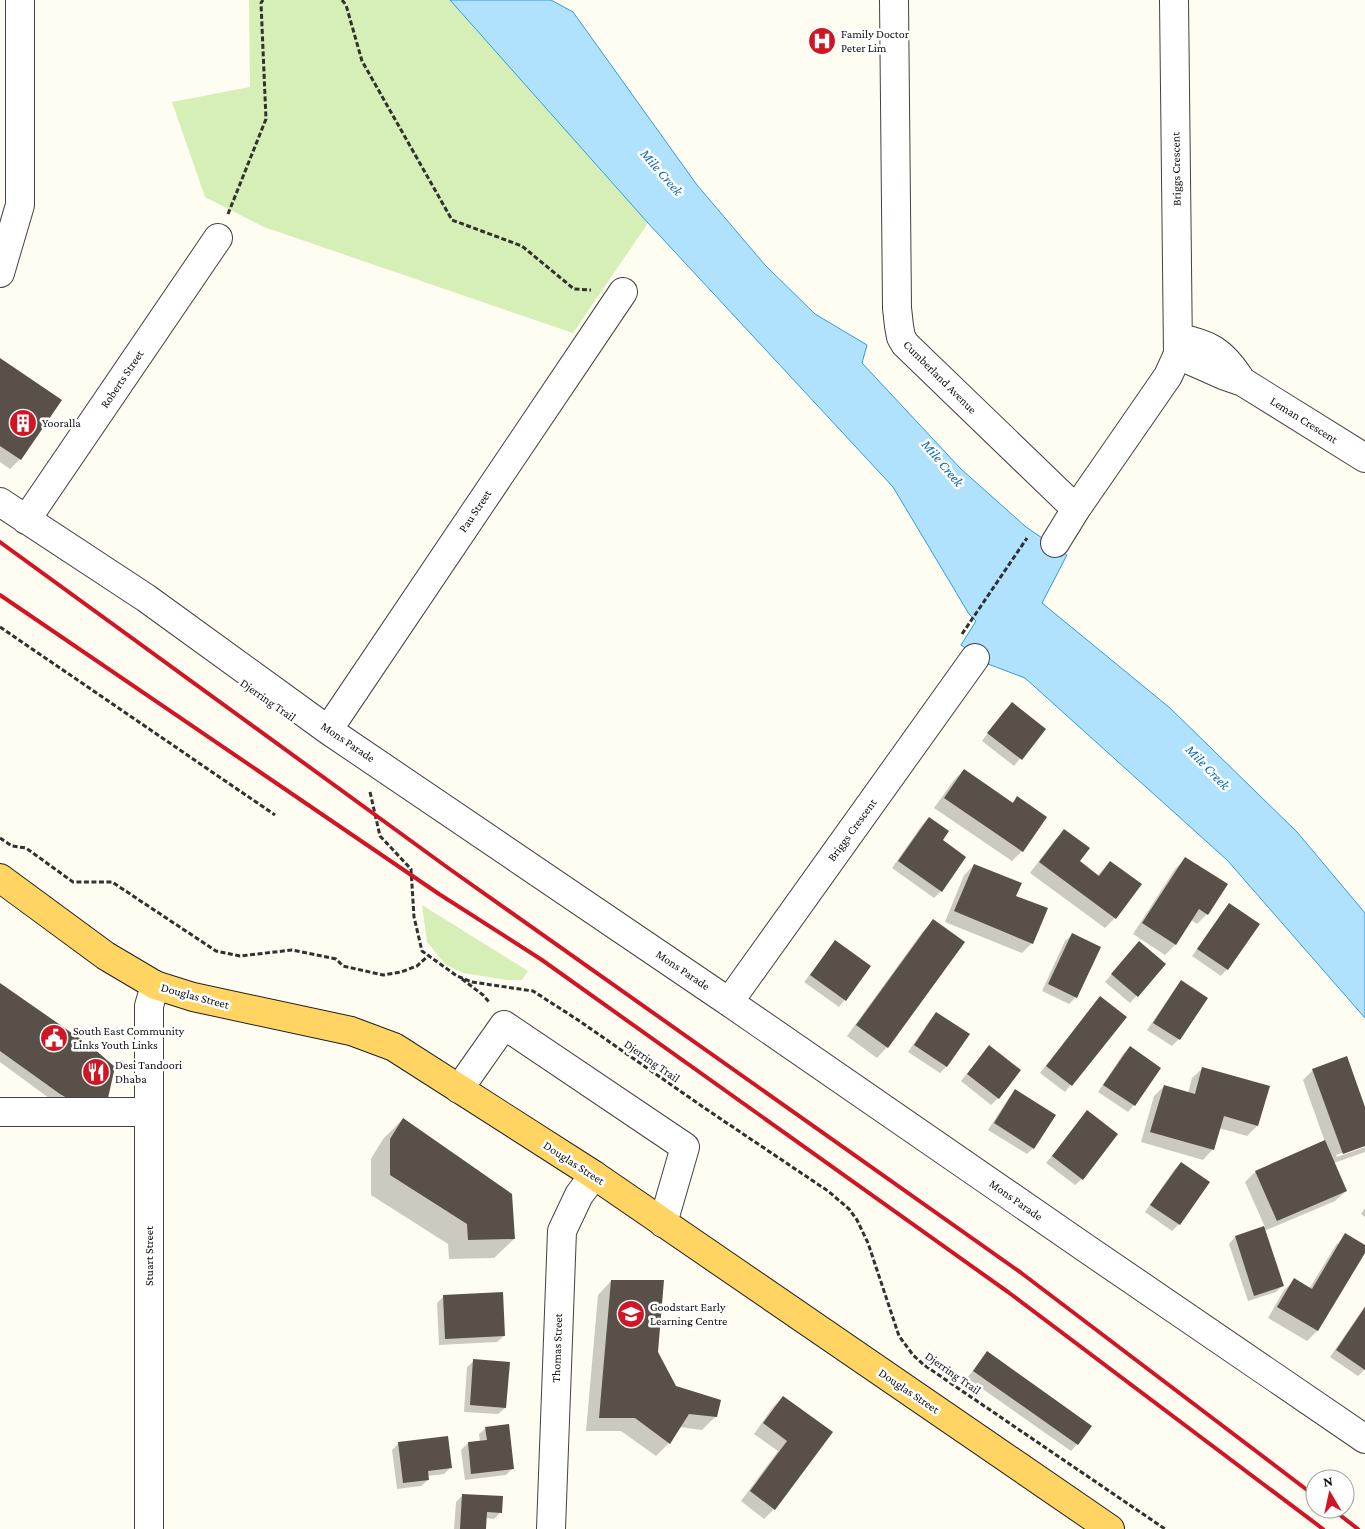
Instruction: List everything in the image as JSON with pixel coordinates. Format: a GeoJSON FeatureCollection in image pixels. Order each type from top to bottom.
{"type":"FeatureCollection","features":[{"type":"Feature","properties":{"kind":"main road","name":"Douglas Street"},"geometry":{"type":"LineString","coordinates":[[0,878],[106,956],[156,985],[193,997],[351,1030],[394,1047],[594,1175],[1110,1529]]}},
{"type":"Feature","properties":{"kind":"street"},"geometry":{"type":"LineString","coordinates":[[0,273],[20,205],[20,0]]}},
{"type":"Feature","properties":{"kind":"street","name":"Cumberland Avenue"},"geometry":{"type":"LineString","coordinates":[[894,0],[897,308],[901,337],[905,344],[1076,509]]}},
{"type":"Feature","properties":{"kind":"street","name":"Briggs Crescent"},"geometry":{"type":"LineString","coordinates":[[1174,0],[1178,346]]}},
{"type":"Feature","properties":{"kind":"street","name":"Roberts Street"},"geometry":{"type":"LineString","coordinates":[[26,520],[218,238]]}},
{"type":"Feature","properties":{"kind":"street","name":"Pau Street"},"geometry":{"type":"LineString","coordinates":[[328,730],[622,292]]}},
{"type":"Feature","properties":{"kind":"street","name":"Leman Crescent"},"geometry":{"type":"LineString","coordinates":[[1178,346],[1205,344],[1225,357],[1243,382],[1364,457]]}},
{"type":"Feature","properties":{"kind":"street"},"geometry":{"type":"LineString","coordinates":[[1055,543],[1076,509],[1168,376],[1178,346]]}},
{"type":"Feature","properties":{"kind":"street","name":"Mons Parade"},"geometry":{"type":"LineString","coordinates":[[0,502],[146,598],[328,730],[1365,1438]]}},
{"type":"Feature","properties":{"kind":"street","name":"Briggs Crescent"},"geometry":{"type":"LineString","coordinates":[[729,1002],[974,658]]}},
{"type":"Feature","properties":{"kind":"street","name":"Stuart Street"},"geometry":{"type":"LineString","coordinates":[[149,1529],[149,1006],[156,985]]}},
{"type":"Feature","properties":{"kind":"street"},"geometry":{"type":"LineString","coordinates":[[459,1089],[504,1025],[685,1147],[663,1223]]}},
{"type":"Feature","properties":{"kind":"street"},"geometry":{"type":"LineString","coordinates":[[0,1112],[149,1112]]}},
{"type":"Feature","properties":{"kind":"street","name":"Thomas Street"},"geometry":{"type":"LineString","coordinates":[[550,1529],[562,1231],[579,1195],[594,1175]]}},
{"type":"Feature","properties":{"kind":"path"},"geometry":{"type":"LineString","coordinates":[[218,238],[266,119],[261,3],[263,0]]}},
{"type":"Feature","properties":{"kind":"path"},"geometry":{"type":"LineString","coordinates":[[342,0],[346,5],[362,61],[452,220],[522,246],[574,289],[622,292]]}},
{"type":"Feature","properties":{"kind":"path"},"geometry":{"type":"LineString","coordinates":[[967,627],[1028,537]]}},
{"type":"Feature","properties":{"kind":"path"},"geometry":{"type":"LineString","coordinates":[[0,627],[275,815]]}},
{"type":"Feature","properties":{"kind":"path","name":"Djerring Trail"},"geometry":{"type":"LineString","coordinates":[[366,786],[370,791],[380,836],[410,869],[414,917],[422,951],[457,976],[472,982],[533,991],[828,1191],[849,1209],[862,1230],[899,1336],[913,1355],[924,1365],[1165,1529]]}},
{"type":"Feature","properties":{"kind":"path"},"geometry":{"type":"LineString","coordinates":[[0,838],[12,846],[26,848],[73,882],[112,882],[216,950],[227,954],[240,956],[292,950],[336,959],[343,966],[383,974],[401,972],[417,966],[429,955]]}},
{"type":"Feature","properties":{"kind":"path"},"geometry":{"type":"LineString","coordinates":[[457,976],[484,995],[500,1016],[504,1025]]}},
{"type":"Feature","properties":{"kind":"green space"},"geometry":{"type":"Polygon","coordinates":[[[249,0],[450,0],[648,223],[573,333],[264,227],[205,197],[172,102],[250,87],[249,0]]]}},
{"type":"Feature","properties":{"kind":"green space"},"geometry":{"type":"Polygon","coordinates":[[[422,905],[528,971],[522,980],[507,980],[463,973],[445,964],[427,942],[422,905]]]}},
{"type":"Feature","properties":{"kind":"water","name":"Mile Creek"},"geometry":{"type":"Polygon","coordinates":[[[450,0],[551,0],[573,12],[697,185],[765,265],[815,314],[867,345],[862,363],[961,469],[1026,527],[1067,555],[1042,603],[1170,708],[1297,832],[1365,913],[1365,1018],[1227,860],[1025,678],[988,664],[961,645],[976,621],[969,614],[893,487],[648,223],[450,0]]]}},
{"type":"Feature","properties":{"kind":"building","name":"Yooralla"},"geometry":{"type":"Polygon","coordinates":[[[0,358],[62,400],[21,460],[0,446],[0,358]]]}},
{"type":"Feature","properties":{"kind":"building"},"geometry":{"type":"Polygon","coordinates":[[[1012,702],[1046,729],[1022,760],[987,733],[1012,702]]]}},
{"type":"Feature","properties":{"kind":"building"},"geometry":{"type":"Polygon","coordinates":[[[964,769],[1013,803],[1017,796],[1047,817],[1023,852],[944,798],[964,769]]]}},
{"type":"Feature","properties":{"kind":"building"},"geometry":{"type":"Polygon","coordinates":[[[929,817],[949,831],[943,840],[966,857],[942,892],[898,861],[929,817]]]}},
{"type":"Feature","properties":{"kind":"building"},"geometry":{"type":"Polygon","coordinates":[[[1064,829],[1090,848],[1080,861],[1099,876],[1110,861],[1142,884],[1116,919],[1039,862],[1064,829]]]}},
{"type":"Feature","properties":{"kind":"building"},"geometry":{"type":"Polygon","coordinates":[[[1185,857],[1228,884],[1208,915],[1199,909],[1176,945],[1142,923],[1185,857]]]}},
{"type":"Feature","properties":{"kind":"building"},"geometry":{"type":"Polygon","coordinates":[[[974,864],[1022,883],[1016,896],[1048,908],[1033,944],[954,911],[974,864]]]}},
{"type":"Feature","properties":{"kind":"building"},"geometry":{"type":"Polygon","coordinates":[[[1229,903],[1260,924],[1228,970],[1197,949],[1229,903]]]}},
{"type":"Feature","properties":{"kind":"building"},"geometry":{"type":"Polygon","coordinates":[[[933,919],[965,942],[888,1048],[856,1025],[933,919]]]}},
{"type":"Feature","properties":{"kind":"building"},"geometry":{"type":"Polygon","coordinates":[[[1072,933],[1101,947],[1077,998],[1048,984],[1072,933]]]}},
{"type":"Feature","properties":{"kind":"building"},"geometry":{"type":"Polygon","coordinates":[[[835,940],[871,966],[846,1001],[810,975],[835,940]]]}},
{"type":"Feature","properties":{"kind":"building"},"geometry":{"type":"Polygon","coordinates":[[[1139,941],[1166,964],[1138,997],[1111,974],[1139,941]]]}},
{"type":"Feature","properties":{"kind":"building"},"geometry":{"type":"Polygon","coordinates":[[[1181,980],[1208,998],[1180,1040],[1153,1023],[1181,980]]]}},
{"type":"Feature","properties":{"kind":"building"},"geometry":{"type":"Polygon","coordinates":[[[0,983],[92,1047],[115,1067],[108,1098],[67,1098],[0,1051],[0,983]]]}},
{"type":"Feature","properties":{"kind":"building"},"geometry":{"type":"Polygon","coordinates":[[[1100,996],[1127,1017],[1072,1086],[1046,1066],[1100,996]]]}},
{"type":"Feature","properties":{"kind":"building"},"geometry":{"type":"Polygon","coordinates":[[[936,1012],[970,1034],[947,1067],[914,1045],[936,1012]]]}},
{"type":"Feature","properties":{"kind":"building"},"geometry":{"type":"Polygon","coordinates":[[[989,1045],[1021,1070],[999,1099],[967,1074],[989,1045]]]}},
{"type":"Feature","properties":{"kind":"building"},"geometry":{"type":"Polygon","coordinates":[[[1130,1046],[1161,1068],[1135,1106],[1103,1085],[1130,1046]]]}},
{"type":"Feature","properties":{"kind":"building"},"geometry":{"type":"Polygon","coordinates":[[[1347,1056],[1365,1107],[1365,1146],[1343,1154],[1312,1069],[1347,1056]]]}},
{"type":"Feature","properties":{"kind":"building"},"geometry":{"type":"Polygon","coordinates":[[[1202,1067],[1270,1086],[1258,1126],[1224,1116],[1214,1150],[1150,1132],[1164,1085],[1195,1094],[1202,1067]]]}},
{"type":"Feature","properties":{"kind":"building"},"geometry":{"type":"Polygon","coordinates":[[[1015,1089],[1056,1115],[1034,1149],[994,1123],[1015,1089]]]}},
{"type":"Feature","properties":{"kind":"building"},"geometry":{"type":"Polygon","coordinates":[[[1087,1110],[1118,1134],[1083,1180],[1052,1156],[1087,1110]]]}},
{"type":"Feature","properties":{"kind":"building"},"geometry":{"type":"Polygon","coordinates":[[[403,1118],[512,1194],[515,1239],[468,1240],[467,1224],[390,1175],[390,1139],[403,1118]]]}},
{"type":"Feature","properties":{"kind":"building"},"geometry":{"type":"Polygon","coordinates":[[[1325,1140],[1347,1191],[1277,1221],[1255,1171],[1325,1140]]]}},
{"type":"Feature","properties":{"kind":"building"},"geometry":{"type":"Polygon","coordinates":[[[1181,1162],[1210,1182],[1180,1225],[1150,1205],[1181,1162]]]}},
{"type":"Feature","properties":{"kind":"building"},"geometry":{"type":"Polygon","coordinates":[[[1264,1226],[1284,1286],[1254,1296],[1235,1236],[1264,1226]]]}},
{"type":"Feature","properties":{"kind":"building"},"geometry":{"type":"Polygon","coordinates":[[[1345,1233],[1365,1245],[1365,1253],[1318,1331],[1277,1307],[1294,1278],[1312,1289],[1345,1233]]]}},
{"type":"Feature","properties":{"kind":"building"},"geometry":{"type":"Polygon","coordinates":[[[611,1280],[664,1280],[658,1352],[676,1386],[721,1400],[717,1417],[689,1414],[670,1444],[635,1418],[599,1418],[611,1280]]]}},
{"type":"Feature","properties":{"kind":"building"},"geometry":{"type":"Polygon","coordinates":[[[503,1292],[505,1336],[445,1339],[443,1295],[503,1292]]]}},
{"type":"Feature","properties":{"kind":"building"},"geometry":{"type":"Polygon","coordinates":[[[1365,1307],[1365,1370],[1336,1350],[1365,1307]]]}},
{"type":"Feature","properties":{"kind":"building"},"geometry":{"type":"Polygon","coordinates":[[[987,1351],[1092,1426],[1078,1445],[973,1371],[987,1351]]]}},
{"type":"Feature","properties":{"kind":"building"},"geometry":{"type":"Polygon","coordinates":[[[473,1359],[510,1362],[506,1408],[470,1405],[473,1359]]]}},
{"type":"Feature","properties":{"kind":"building"},"geometry":{"type":"Polygon","coordinates":[[[783,1396],[833,1432],[775,1510],[750,1491],[787,1441],[763,1423],[783,1396]]]}},
{"type":"Feature","properties":{"kind":"building"},"geometry":{"type":"Polygon","coordinates":[[[509,1424],[514,1469],[471,1474],[468,1442],[487,1440],[485,1427],[509,1424]]]}},
{"type":"Feature","properties":{"kind":"building"},"geometry":{"type":"Polygon","coordinates":[[[448,1436],[452,1468],[428,1471],[429,1480],[403,1483],[398,1442],[448,1436]]]}},
{"type":"Feature","properties":{"kind":"building"},"geometry":{"type":"Polygon","coordinates":[[[462,1494],[503,1496],[502,1513],[487,1512],[486,1529],[460,1529],[462,1494]]]}},
{"type":"Feature","properties":{"kind":"railway"},"geometry":{"type":"LineString","coordinates":[[0,542],[451,870],[1020,1272],[1305,1488]]}},
{"type":"Feature","properties":{"kind":"railway"},"geometry":{"type":"LineString","coordinates":[[0,595],[439,894],[542,960],[1008,1292],[1323,1529]]}},
{"type":"Feature","properties":{"kind":"railway"},"geometry":{"type":"LineString","coordinates":[[1345,1519],[1358,1529]]}},
{"type":"Feature","properties":{"kind":"place","name":"Family Doctor Peter Lim"},"geometry":{"type":"Point","coordinates":[822,41]}},
{"type":"Feature","properties":{"kind":"place","name":"Yooralla"},"geometry":{"type":"Point","coordinates":[23,423]}},
{"type":"Feature","properties":{"kind":"place","name":"South East Community Links Youth Links"},"geometry":{"type":"Point","coordinates":[54,1038]}},
{"type":"Feature","properties":{"kind":"place","name":"Desi Tandoori Dhaba"},"geometry":{"type":"Point","coordinates":[96,1072]}},
{"type":"Feature","properties":{"kind":"place","name":"Goodstart Early Learning Centre"},"geometry":{"type":"Point","coordinates":[631,1314]}}]}
